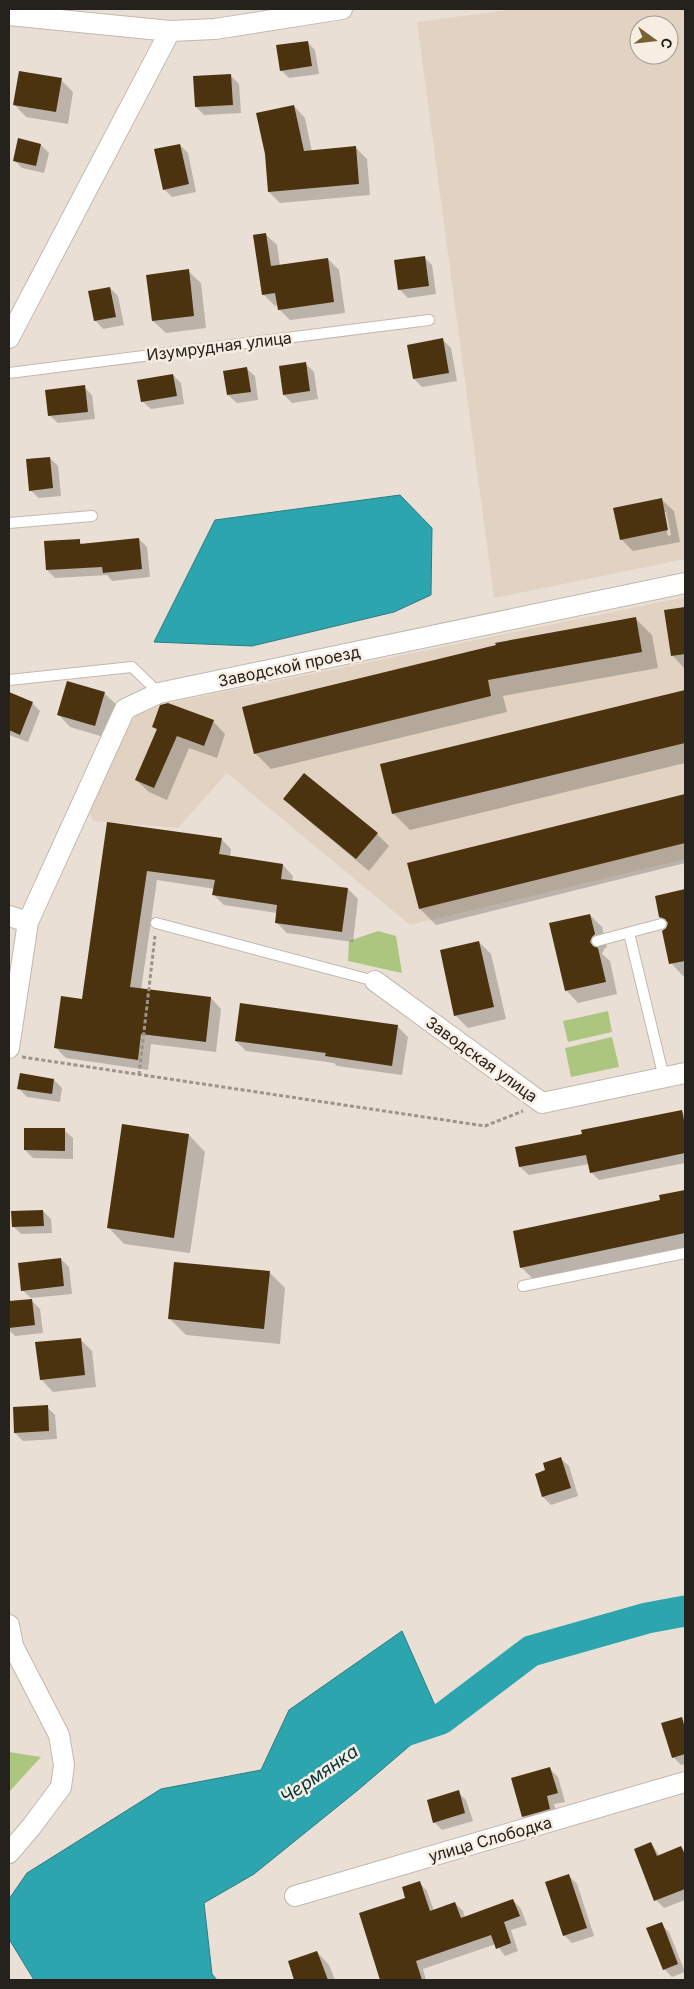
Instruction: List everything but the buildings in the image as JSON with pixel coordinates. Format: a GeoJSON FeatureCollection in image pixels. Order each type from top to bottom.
{"type":"FeatureCollection","features":[{"type":"Feature","properties":{"kind":"street"},"geometry":{"type":"LineString","coordinates":[[9,15],[97,21],[170,31],[215,29],[342,9]]}},
{"type":"Feature","properties":{"kind":"street"},"geometry":{"type":"LineString","coordinates":[[9,338],[170,31]]}},
{"type":"Feature","properties":{"kind":"street","name":"Заводской проезд"},"geometry":{"type":"LineString","coordinates":[[13,1052],[28,922],[124,710],[159,693],[685,584]]}},
{"type":"Feature","properties":{"kind":"street"},"geometry":{"type":"LineString","coordinates":[[9,916],[28,922]]}},
{"type":"Feature","properties":{"kind":"street","name":"Заводская улица"},"geometry":{"type":"LineString","coordinates":[[375,981],[542,1103],[685,1073]]}},
{"type":"Feature","properties":{"kind":"street"},"geometry":{"type":"LineString","coordinates":[[9,1625],[13,1646],[58,1736],[64,1765],[61,1787],[9,1853]]}},
{"type":"Feature","properties":{"kind":"street","name":"улица Слободка"},"geometry":{"type":"LineString","coordinates":[[295,1896],[685,1782]]}},
{"type":"Feature","properties":{"kind":"lane","name":"Изумрудная улица"},"geometry":{"type":"LineString","coordinates":[[9,373],[429,320]]}},
{"type":"Feature","properties":{"kind":"lane"},"geometry":{"type":"LineString","coordinates":[[9,523],[92,516]]}},
{"type":"Feature","properties":{"kind":"lane"},"geometry":{"type":"LineString","coordinates":[[9,680],[132,667],[159,693]]}},
{"type":"Feature","properties":{"kind":"lane"},"geometry":{"type":"LineString","coordinates":[[156,923],[375,981]]}},
{"type":"Feature","properties":{"kind":"lane"},"geometry":{"type":"LineString","coordinates":[[596,941],[661,924]]}},
{"type":"Feature","properties":{"kind":"lane"},"geometry":{"type":"LineString","coordinates":[[629,933],[664,1078]]}},
{"type":"Feature","properties":{"kind":"lane"},"geometry":{"type":"LineString","coordinates":[[523,1286],[685,1253]]}},
{"type":"Feature","properties":{"kind":"path"},"geometry":{"type":"LineString","coordinates":[[139,1075],[156,923]]}},
{"type":"Feature","properties":{"kind":"path"},"geometry":{"type":"LineString","coordinates":[[13,1052],[139,1075],[485,1126],[542,1103]]}},
{"type":"Feature","properties":{"kind":"shaded area"},"geometry":{"type":"Polygon","coordinates":[[[515,9],[685,9],[685,559],[494,598],[417,22],[515,9]]]}},
{"type":"Feature","properties":{"kind":"shaded area"},"geometry":{"type":"Polygon","coordinates":[[[685,597],[685,859],[410,925],[227,773],[178,828],[93,821],[86,803],[109,747],[138,714],[165,704],[685,597]]]}},
{"type":"Feature","properties":{"kind":"green space"},"geometry":{"type":"Polygon","coordinates":[[[378,931],[396,936],[402,973],[348,961],[349,941],[378,931]]]}},
{"type":"Feature","properties":{"kind":"green space"},"geometry":{"type":"Polygon","coordinates":[[[608,1011],[612,1032],[568,1042],[563,1021],[608,1011]]]}},
{"type":"Feature","properties":{"kind":"green space"},"geometry":{"type":"Polygon","coordinates":[[[612,1037],[619,1067],[571,1077],[565,1048],[612,1037]]]}},
{"type":"Feature","properties":{"kind":"green space"},"geometry":{"type":"Polygon","coordinates":[[[9,1752],[41,1757],[9,1792],[9,1752]]]}},
{"type":"Feature","properties":{"kind":"water"},"geometry":{"type":"Polygon","coordinates":[[[400,495],[432,528],[431,595],[394,612],[252,646],[154,642],[215,520],[400,495]]]}},
{"type":"Feature","properties":{"kind":"water"},"geometry":{"type":"Polygon","coordinates":[[[402,1631],[441,1719],[358,1790],[254,1874],[204,1903],[212,1974],[217,1980],[34,1980],[9,1939],[9,1899],[27,1873],[161,1789],[261,1770],[289,1710],[402,1631]]]}},
{"type":"Feature","properties":{"kind":"waterway","name":"Чермянка"},"geometry":{"type":"LineString","coordinates":[[399,1733],[441,1719],[531,1651],[647,1618],[685,1611]]}}]}
